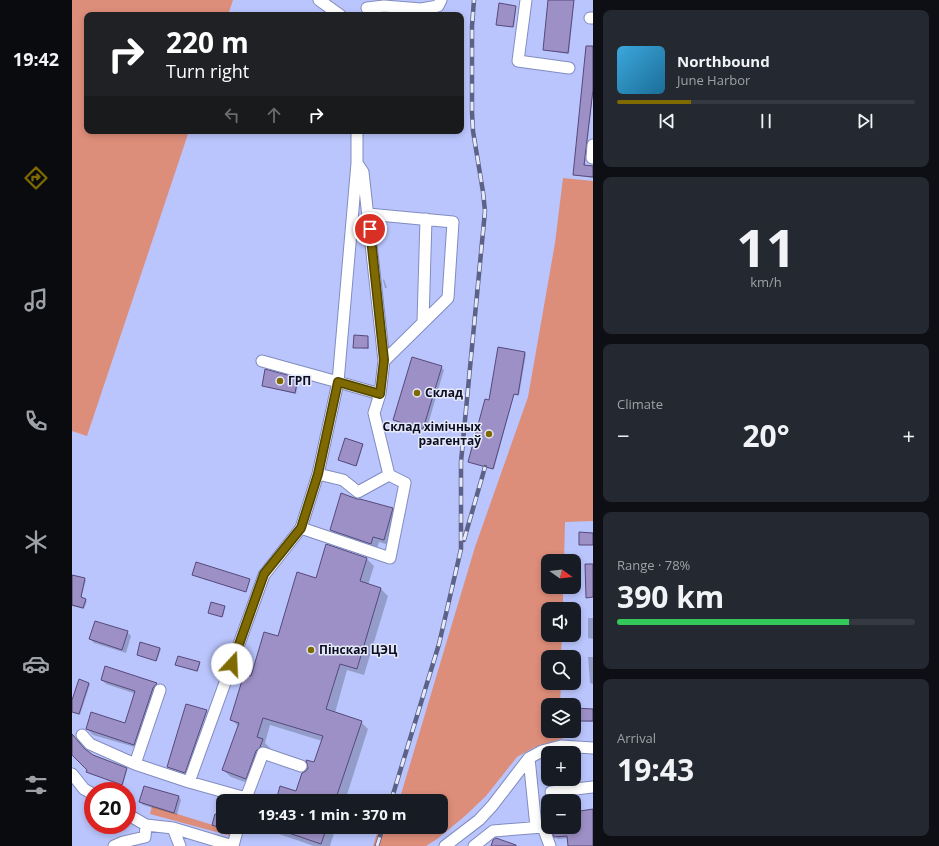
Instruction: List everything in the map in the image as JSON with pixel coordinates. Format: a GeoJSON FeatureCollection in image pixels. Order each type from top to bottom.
{"type":"FeatureCollection","features":[{"type":"Feature","properties":{"kind":"street"},"geometry":{"type":"LineString","coordinates":[[319,0],[336,12]]}},
{"type":"Feature","properties":{"kind":"street"},"geometry":{"type":"LineString","coordinates":[[366,8],[384,6],[422,9],[438,6],[441,0]]}},
{"type":"Feature","properties":{"kind":"street"},"geometry":{"type":"LineString","coordinates":[[526,0],[518,61],[569,68]]}},
{"type":"Feature","properties":{"kind":"street"},"geometry":{"type":"LineString","coordinates":[[189,782],[264,574],[301,528],[318,474],[338,382],[357,163],[357,134]]}},
{"type":"Feature","properties":{"kind":"street"},"geometry":{"type":"LineString","coordinates":[[592,158],[593,145]]}},
{"type":"Feature","properties":{"kind":"street"},"geometry":{"type":"LineString","coordinates":[[301,528],[390,558],[406,483],[389,474],[374,413],[380,394],[384,360],[363,172],[357,163]]}},
{"type":"Feature","properties":{"kind":"street"},"geometry":{"type":"LineString","coordinates":[[368,214],[453,222],[448,298],[384,360]]}},
{"type":"Feature","properties":{"kind":"street"},"geometry":{"type":"LineString","coordinates":[[423,322],[426,219]]}},
{"type":"Feature","properties":{"kind":"street"},"geometry":{"type":"LineString","coordinates":[[262,361],[380,394]]}},
{"type":"Feature","properties":{"kind":"street"},"geometry":{"type":"LineString","coordinates":[[318,474],[343,480],[358,492],[389,474]]}},
{"type":"Feature","properties":{"kind":"street"},"geometry":{"type":"LineString","coordinates":[[134,764],[160,690]]}},
{"type":"Feature","properties":{"kind":"street"},"geometry":{"type":"LineString","coordinates":[[82,734],[90,744],[134,764],[226,794]]}},
{"type":"Feature","properties":{"kind":"street"},"geometry":{"type":"LineString","coordinates":[[444,846],[479,820],[492,806],[529,758],[542,751],[561,746],[593,748]]}},
{"type":"Feature","properties":{"kind":"street"},"geometry":{"type":"LineString","coordinates":[[247,794],[263,753],[301,766]]}},
{"type":"Feature","properties":{"kind":"street"},"geometry":{"type":"LineString","coordinates":[[529,758],[536,827]]}},
{"type":"Feature","properties":{"kind":"street"},"geometry":{"type":"LineString","coordinates":[[72,774],[84,789]]}},
{"type":"Feature","properties":{"kind":"street"},"geometry":{"type":"LineString","coordinates":[[551,792],[593,787]]}},
{"type":"Feature","properties":{"kind":"street"},"geometry":{"type":"LineString","coordinates":[[136,819],[146,825],[173,828],[233,846],[236,834]]}},
{"type":"Feature","properties":{"kind":"street"},"geometry":{"type":"LineString","coordinates":[[114,846],[123,842],[145,837],[146,825]]}},
{"type":"Feature","properties":{"kind":"street"},"geometry":{"type":"LineString","coordinates":[[474,846],[493,831],[536,827],[543,827],[550,846]]}},
{"type":"Feature","properties":{"kind":"street"},"geometry":{"type":"LineString","coordinates":[[173,828],[180,846]]}},
{"type":"Feature","properties":{"kind":"shaded area"},"geometry":{"type":"Polygon","coordinates":[[[72,0],[233,0],[229,12],[84,12],[84,134],[188,134],[87,436],[72,431],[72,0]]]}},
{"type":"Feature","properties":{"kind":"shaded area"},"geometry":{"type":"Polygon","coordinates":[[[563,178],[593,181],[593,521],[565,522],[564,554],[541,554],[541,594],[563,594],[563,602],[541,602],[541,642],[562,642],[561,650],[541,650],[541,690],[561,690],[560,698],[541,698],[541,738],[564,738],[533,748],[517,757],[486,796],[448,830],[448,794],[401,794],[475,547],[528,397],[555,243],[563,178]]]}},
{"type":"Feature","properties":{"kind":"shaded area"},"geometry":{"type":"Polygon","coordinates":[[[152,806],[216,826],[216,832],[150,814],[152,806]]]}},
{"type":"Feature","properties":{"kind":"shaded area"},"geometry":{"type":"Polygon","coordinates":[[[377,834],[443,834],[426,846],[373,846],[377,834]]]}},
{"type":"Feature","properties":{"kind":"building"},"geometry":{"type":"Polygon","coordinates":[[[548,0],[574,0],[568,53],[543,50],[548,0]]]}},
{"type":"Feature","properties":{"kind":"building"},"geometry":{"type":"Polygon","coordinates":[[[499,3],[516,6],[513,27],[496,25],[499,3]]]}},
{"type":"Feature","properties":{"kind":"building"},"geometry":{"type":"Polygon","coordinates":[[[586,46],[593,46],[593,90],[584,165],[593,166],[593,177],[573,175],[586,46]]]}},
{"type":"Feature","properties":{"kind":"building"},"geometry":{"type":"Polygon","coordinates":[[[354,335],[368,336],[368,348],[353,348],[354,335]]]}},
{"type":"Feature","properties":{"kind":"building"},"geometry":{"type":"Polygon","coordinates":[[[498,347],[525,352],[518,395],[514,394],[493,469],[468,462],[485,399],[489,400],[498,347]]]}},
{"type":"Feature","properties":{"kind":"building","name":"Склад"},"geometry":{"type":"Polygon","coordinates":[[[412,357],[442,366],[423,429],[393,420],[412,357]]]}},
{"type":"Feature","properties":{"kind":"building","name":"ГРП"},"geometry":{"type":"Polygon","coordinates":[[[265,369],[298,378],[295,393],[262,386],[265,369]]]}},
{"type":"Feature","properties":{"kind":"building"},"geometry":{"type":"Polygon","coordinates":[[[345,438],[363,444],[356,466],[338,460],[345,438]]]}},
{"type":"Feature","properties":{"kind":"building"},"geometry":{"type":"Polygon","coordinates":[[[341,493],[357,499],[393,508],[384,540],[373,537],[371,544],[330,530],[341,493]]]}},
{"type":"Feature","properties":{"kind":"building"},"geometry":{"type":"Polygon","coordinates":[[[579,532],[593,533],[593,545],[579,545],[579,532]]]}},
{"type":"Feature","properties":{"kind":"building","name":"Пінская ЦЭЦ"},"geometry":{"type":"Polygon","coordinates":[[[326,544],[367,558],[360,581],[381,588],[357,669],[340,664],[326,709],[362,721],[337,794],[278,794],[280,786],[296,791],[302,773],[308,768],[306,760],[314,762],[323,736],[263,718],[257,737],[263,739],[260,747],[256,751],[246,779],[222,770],[239,723],[230,720],[244,674],[251,676],[264,632],[278,636],[297,572],[316,578],[326,544]]]}},
{"type":"Feature","properties":{"kind":"building"},"geometry":{"type":"Polygon","coordinates":[[[196,562],[250,579],[246,592],[192,575],[196,562]]]}},
{"type":"Feature","properties":{"kind":"building"},"geometry":{"type":"Polygon","coordinates":[[[585,564],[593,564],[593,597],[586,598],[585,564]]]}},
{"type":"Feature","properties":{"kind":"building"},"geometry":{"type":"Polygon","coordinates":[[[72,575],[85,578],[81,597],[86,599],[83,608],[72,605],[72,575]]]}},
{"type":"Feature","properties":{"kind":"building"},"geometry":{"type":"Polygon","coordinates":[[[211,602],[225,606],[222,617],[208,613],[211,602]]]}},
{"type":"Feature","properties":{"kind":"building"},"geometry":{"type":"Polygon","coordinates":[[[95,621],[128,631],[122,650],[89,639],[95,621]]]}},
{"type":"Feature","properties":{"kind":"building"},"geometry":{"type":"Polygon","coordinates":[[[140,642],[160,648],[156,661],[137,655],[140,642]]]}},
{"type":"Feature","properties":{"kind":"building"},"geometry":{"type":"Polygon","coordinates":[[[178,656],[200,662],[197,671],[175,665],[178,656]]]}},
{"type":"Feature","properties":{"kind":"building"},"geometry":{"type":"Polygon","coordinates":[[[105,666],[157,683],[153,688],[134,745],[86,729],[91,712],[125,723],[135,691],[101,680],[105,666]]]}},
{"type":"Feature","properties":{"kind":"building"},"geometry":{"type":"Polygon","coordinates":[[[79,679],[89,683],[79,714],[72,712],[72,700],[79,679]]]}},
{"type":"Feature","properties":{"kind":"building"},"geometry":{"type":"Polygon","coordinates":[[[186,704],[207,710],[185,773],[167,767],[186,704]]]}},
{"type":"Feature","properties":{"kind":"building"},"geometry":{"type":"Polygon","coordinates":[[[581,708],[593,709],[593,721],[581,721],[581,708]]]}},
{"type":"Feature","properties":{"kind":"building"},"geometry":{"type":"Polygon","coordinates":[[[72,734],[85,749],[93,755],[127,768],[123,782],[114,782],[86,772],[87,770],[72,755],[72,734]]]}},
{"type":"Feature","properties":{"kind":"building"},"geometry":{"type":"Polygon","coordinates":[[[144,786],[179,796],[174,813],[139,802],[144,786]]]}},
{"type":"Feature","properties":{"kind":"building"},"geometry":{"type":"Polygon","coordinates":[[[593,809],[593,846],[568,846],[567,836],[554,837],[553,834],[581,834],[581,811],[593,809]]]}},
{"type":"Feature","properties":{"kind":"building"},"geometry":{"type":"Polygon","coordinates":[[[215,814],[216,814],[216,826],[212,825],[215,814]]]}},
{"type":"Feature","properties":{"kind":"building"},"geometry":{"type":"Polygon","coordinates":[[[292,834],[325,834],[321,844],[292,834]]]}},
{"type":"Feature","properties":{"kind":"building"},"geometry":{"type":"Polygon","coordinates":[[[496,838],[516,846],[491,846],[493,840],[496,838]]]}},
{"type":"Feature","properties":{"kind":"railway"},"geometry":{"type":"LineString","coordinates":[[393,794],[439,644],[461,549],[461,462],[485,211],[473,131],[472,112],[472,26],[474,0]]}},
{"type":"Feature","properties":{"kind":"railway"},"geometry":{"type":"LineString","coordinates":[[464,540],[485,467]]}},
{"type":"Feature","properties":{"kind":"railway"},"geometry":{"type":"LineString","coordinates":[[377,846],[381,834]]}},
{"type":"Feature","properties":{"kind":"place","name":"ГРП"},"geometry":{"type":"Point","coordinates":[280,381]}},
{"type":"Feature","properties":{"kind":"place","name":"Склад"},"geometry":{"type":"Point","coordinates":[417,393]}},
{"type":"Feature","properties":{"kind":"place","name":"Склад хімічных рэагентаў"},"geometry":{"type":"Point","coordinates":[489,434]}},
{"type":"Feature","properties":{"kind":"place","name":"Пінская ЦЭЦ"},"geometry":{"type":"Point","coordinates":[311,650]}},
{"type":"Feature","properties":{"kind":"route"},"geometry":{"type":"LineString","coordinates":[[232,664],[264,574],[301,528],[318,474],[338,382],[380,394],[384,360],[370,229]]}}]}
